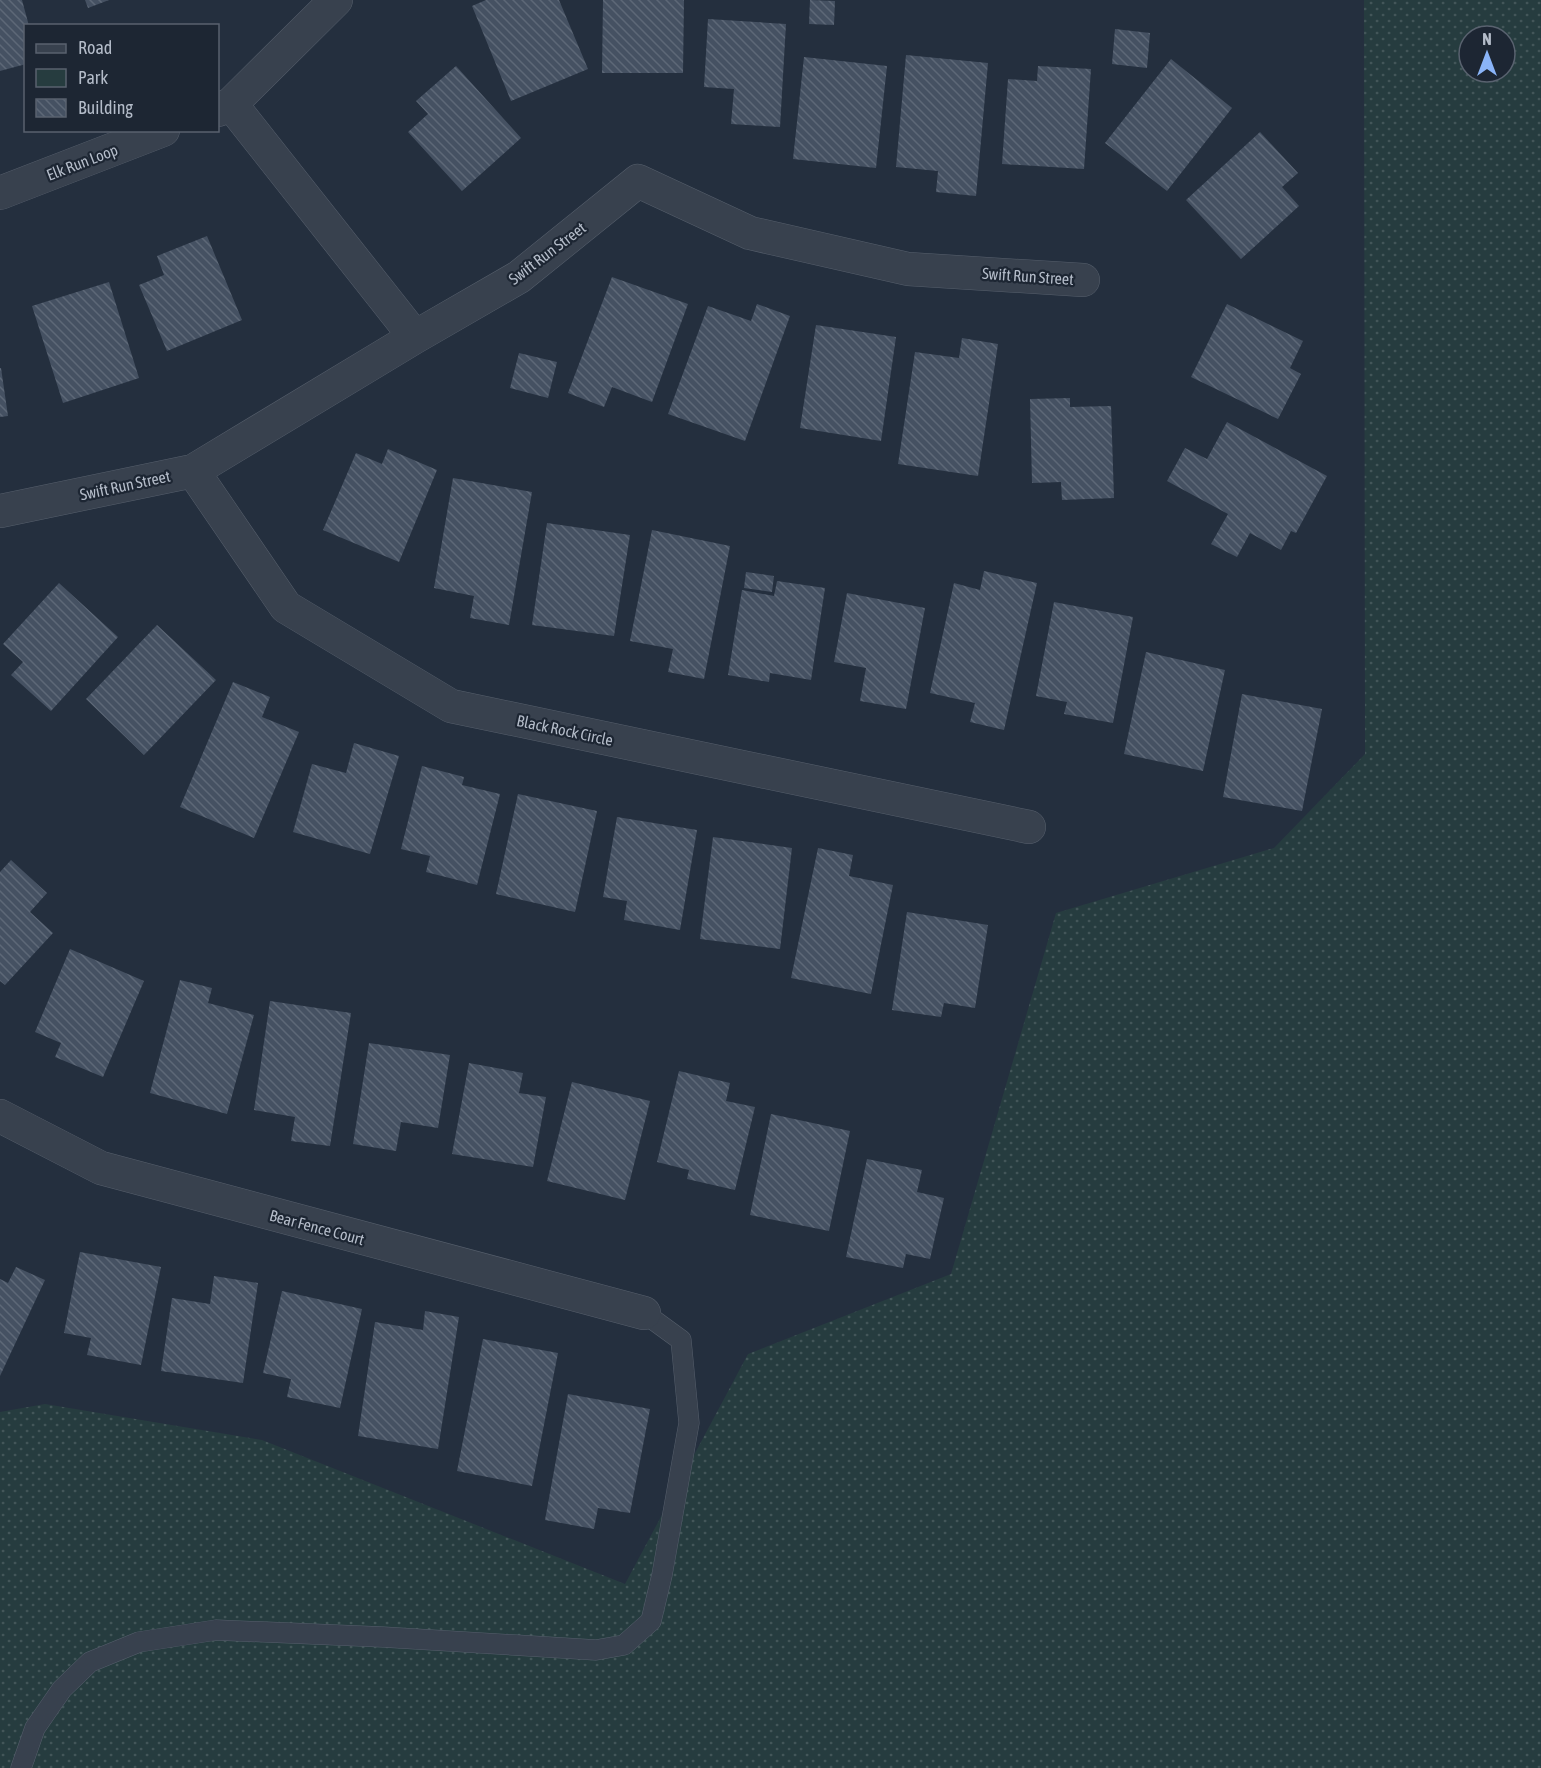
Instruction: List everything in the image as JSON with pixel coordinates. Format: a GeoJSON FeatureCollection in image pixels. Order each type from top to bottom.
{"type":"FeatureCollection","features":[{"type":"Feature","properties":{"kind":"street"},"geometry":{"type":"LineString","coordinates":[[336,0],[224,107],[415,337]]}},
{"type":"Feature","properties":{"kind":"street","name":"Elk Run Loop"},"geometry":{"type":"LineString","coordinates":[[0,193],[158,132]]}},
{"type":"Feature","properties":{"kind":"street","name":"Swift Run Street"},"geometry":{"type":"LineString","coordinates":[[0,511],[193,471],[519,277],[638,181],[750,233],[908,269],[1083,280]]}},
{"type":"Feature","properties":{"kind":"street","name":"Black Rock Circle"},"geometry":{"type":"LineString","coordinates":[[193,471],[286,608],[451,706],[1029,826]]}},
{"type":"Feature","properties":{"kind":"street","name":"Bear Fence Court"},"geometry":{"type":"LineString","coordinates":[[0,1116],[102,1168],[644,1313]]}},
{"type":"Feature","properties":{"kind":"lane"},"geometry":{"type":"LineString","coordinates":[[21,1768],[35,1728],[62,1689],[90,1662],[139,1642],[216,1630],[596,1650],[624,1645],[651,1621],[662,1575],[689,1423],[681,1340],[644,1313]]}},
{"type":"Feature","properties":{"kind":"green space"},"geometry":{"type":"Polygon","coordinates":[[[1364,0],[1541,0],[1541,1768],[0,1768],[0,1412],[45,1404],[262,1440],[625,1584],[748,1354],[951,1274],[1056,913],[1274,848],[1365,754],[1364,0]]]}},
{"type":"Feature","properties":{"kind":"building"},"geometry":{"type":"Polygon","coordinates":[[[0,0],[22,0],[28,24],[24,24],[24,65],[0,71],[0,0]]]}},
{"type":"Feature","properties":{"kind":"building"},"geometry":{"type":"Polygon","coordinates":[[[85,0],[109,0],[88,8],[85,0]]]}},
{"type":"Feature","properties":{"kind":"building"},"geometry":{"type":"Polygon","coordinates":[[[486,0],[559,0],[588,69],[511,101],[472,6],[486,0]]]}},
{"type":"Feature","properties":{"kind":"building"},"geometry":{"type":"Polygon","coordinates":[[[603,0],[684,0],[683,73],[602,73],[603,0]]]}},
{"type":"Feature","properties":{"kind":"building"},"geometry":{"type":"Polygon","coordinates":[[[810,0],[835,1],[834,25],[809,24],[810,0]]]}},
{"type":"Feature","properties":{"kind":"building"},"geometry":{"type":"Polygon","coordinates":[[[708,19],[786,24],[780,127],[731,124],[734,89],[704,87],[708,19]]]}},
{"type":"Feature","properties":{"kind":"building"},"geometry":{"type":"Polygon","coordinates":[[[1115,29],[1150,33],[1147,68],[1112,64],[1115,29]]]}},
{"type":"Feature","properties":{"kind":"building"},"geometry":{"type":"Polygon","coordinates":[[[906,55],[988,63],[976,196],[936,192],[938,171],[896,167],[906,55]]]}},
{"type":"Feature","properties":{"kind":"building"},"geometry":{"type":"Polygon","coordinates":[[[804,57],[887,66],[876,168],[793,159],[804,57]]]}},
{"type":"Feature","properties":{"kind":"building"},"geometry":{"type":"Polygon","coordinates":[[[1171,59],[1232,108],[1167,191],[1105,143],[1171,59]]]}},
{"type":"Feature","properties":{"kind":"building"},"geometry":{"type":"Polygon","coordinates":[[[456,66],[521,138],[462,191],[408,132],[428,114],[416,101],[456,66]]]}},
{"type":"Feature","properties":{"kind":"building"},"geometry":{"type":"Polygon","coordinates":[[[1038,66],[1091,69],[1084,169],[1002,164],[1008,79],[1037,81],[1038,66]]]}},
{"type":"Feature","properties":{"kind":"building"},"geometry":{"type":"Polygon","coordinates":[[[1260,132],[1298,173],[1282,187],[1299,206],[1241,259],[1186,200],[1260,132]]]}},
{"type":"Feature","properties":{"kind":"building"},"geometry":{"type":"Polygon","coordinates":[[[207,236],[242,320],[167,351],[139,285],[164,275],[157,256],[207,236]]]}},
{"type":"Feature","properties":{"kind":"building"},"geometry":{"type":"Polygon","coordinates":[[[612,277],[688,304],[652,402],[612,387],[604,407],[568,393],[612,277]]]}},
{"type":"Feature","properties":{"kind":"building"},"geometry":{"type":"Polygon","coordinates":[[[109,282],[139,378],[63,403],[32,306],[109,282]]]}},
{"type":"Feature","properties":{"kind":"building"},"geometry":{"type":"Polygon","coordinates":[[[757,304],[790,316],[745,441],[668,414],[708,306],[751,321],[757,304]]]}},
{"type":"Feature","properties":{"kind":"building"},"geometry":{"type":"Polygon","coordinates":[[[1227,304],[1303,341],[1290,368],[1301,374],[1278,419],[1191,377],[1227,304]]]}},
{"type":"Feature","properties":{"kind":"building"},"geometry":{"type":"Polygon","coordinates":[[[816,325],[896,337],[881,441],[800,428],[816,325]]]}},
{"type":"Feature","properties":{"kind":"building"},"geometry":{"type":"Polygon","coordinates":[[[962,338],[998,344],[978,476],[898,464],[915,352],[959,358],[962,338]]]}},
{"type":"Feature","properties":{"kind":"building"},"geometry":{"type":"Polygon","coordinates":[[[519,353],[557,362],[548,398],[510,388],[519,353]]]}},
{"type":"Feature","properties":{"kind":"building"},"geometry":{"type":"Polygon","coordinates":[[[0,368],[8,416],[0,417],[0,368]]]}},
{"type":"Feature","properties":{"kind":"building"},"geometry":{"type":"Polygon","coordinates":[[[1070,398],[1070,407],[1111,406],[1114,498],[1062,500],[1061,482],[1032,483],[1030,399],[1070,398]]]}},
{"type":"Feature","properties":{"kind":"building"},"geometry":{"type":"Polygon","coordinates":[[[1227,422],[1327,476],[1296,533],[1291,531],[1281,550],[1250,533],[1237,557],[1211,544],[1228,514],[1167,481],[1185,448],[1207,459],[1227,422]]]}},
{"type":"Feature","properties":{"kind":"building"},"geometry":{"type":"Polygon","coordinates":[[[388,449],[437,470],[399,562],[323,530],[356,453],[382,464],[388,449]]]}},
{"type":"Feature","properties":{"kind":"building"},"geometry":{"type":"Polygon","coordinates":[[[453,478],[532,492],[509,625],[470,618],[474,596],[434,588],[453,478]]]}},
{"type":"Feature","properties":{"kind":"building"},"geometry":{"type":"Polygon","coordinates":[[[547,523],[630,535],[614,636],[532,625],[547,523]]]}},
{"type":"Feature","properties":{"kind":"building"},"geometry":{"type":"Polygon","coordinates":[[[652,530],[730,546],[704,679],[668,672],[673,649],[630,641],[652,530]]]}},
{"type":"Feature","properties":{"kind":"building"},"geometry":{"type":"Polygon","coordinates":[[[984,571],[1037,583],[1004,730],[970,722],[975,703],[930,693],[954,583],[980,590],[984,571]]]}},
{"type":"Feature","properties":{"kind":"building"},"geometry":{"type":"Polygon","coordinates":[[[746,572],[774,576],[772,592],[744,588],[746,572]]]}},
{"type":"Feature","properties":{"kind":"building"},"geometry":{"type":"Polygon","coordinates":[[[777,581],[825,588],[811,680],[770,673],[769,682],[728,675],[742,590],[774,596],[777,581]]]}},
{"type":"Feature","properties":{"kind":"building"},"geometry":{"type":"Polygon","coordinates":[[[59,583],[118,637],[51,711],[11,675],[23,662],[3,644],[59,583]]]}},
{"type":"Feature","properties":{"kind":"building"},"geometry":{"type":"Polygon","coordinates":[[[847,593],[925,608],[906,709],[860,701],[866,668],[834,662],[847,593]]]}},
{"type":"Feature","properties":{"kind":"building"},"geometry":{"type":"Polygon","coordinates":[[[1054,602],[1133,617],[1113,723],[1064,714],[1067,702],[1036,696],[1054,602]]]}},
{"type":"Feature","properties":{"kind":"building"},"geometry":{"type":"Polygon","coordinates":[[[157,625],[216,680],[144,755],[86,699],[157,625]]]}},
{"type":"Feature","properties":{"kind":"building"},"geometry":{"type":"Polygon","coordinates":[[[1146,652],[1225,670],[1203,771],[1124,754],[1146,652]]]}},
{"type":"Feature","properties":{"kind":"building"},"geometry":{"type":"Polygon","coordinates":[[[233,682],[270,697],[262,717],[299,732],[254,838],[180,807],[233,682]]]}},
{"type":"Feature","properties":{"kind":"building"},"geometry":{"type":"Polygon","coordinates":[[[1242,694],[1322,709],[1302,811],[1223,797],[1242,694]]]}},
{"type":"Feature","properties":{"kind":"building"},"geometry":{"type":"Polygon","coordinates":[[[354,743],[399,756],[370,854],[293,832],[312,764],[346,773],[354,743]]]}},
{"type":"Feature","properties":{"kind":"building"},"geometry":{"type":"Polygon","coordinates":[[[422,766],[464,777],[462,785],[500,794],[477,885],[426,872],[430,856],[401,849],[422,766]]]}},
{"type":"Feature","properties":{"kind":"building"},"geometry":{"type":"Polygon","coordinates":[[[518,794],[597,811],[575,912],[496,894],[518,794]]]}},
{"type":"Feature","properties":{"kind":"building"},"geometry":{"type":"Polygon","coordinates":[[[617,817],[697,830],[680,930],[624,920],[627,901],[603,897],[617,817]]]}},
{"type":"Feature","properties":{"kind":"building"},"geometry":{"type":"Polygon","coordinates":[[[713,837],[792,848],[780,949],[700,939],[713,837]]]}},
{"type":"Feature","properties":{"kind":"building"},"geometry":{"type":"Polygon","coordinates":[[[818,848],[853,855],[849,876],[893,885],[871,994],[791,978],[818,848]]]}},
{"type":"Feature","properties":{"kind":"building"},"geometry":{"type":"Polygon","coordinates":[[[11,860],[47,893],[30,912],[53,933],[5,985],[0,981],[0,872],[11,860]]]}},
{"type":"Feature","properties":{"kind":"building"},"geometry":{"type":"Polygon","coordinates":[[[907,912],[988,925],[975,1008],[944,1003],[941,1017],[892,1010],[907,912]]]}},
{"type":"Feature","properties":{"kind":"building"},"geometry":{"type":"Polygon","coordinates":[[[70,949],[144,981],[103,1077],[55,1057],[61,1043],[35,1032],[70,949]]]}},
{"type":"Feature","properties":{"kind":"building"},"geometry":{"type":"Polygon","coordinates":[[[180,980],[212,988],[208,1003],[254,1015],[227,1114],[150,1093],[180,980]]]}},
{"type":"Feature","properties":{"kind":"building"},"geometry":{"type":"Polygon","coordinates":[[[270,1001],[351,1013],[330,1146],[291,1141],[295,1117],[254,1110],[270,1001]]]}},
{"type":"Feature","properties":{"kind":"building"},"geometry":{"type":"Polygon","coordinates":[[[369,1043],[450,1055],[438,1128],[401,1122],[396,1151],[353,1144],[369,1043]]]}},
{"type":"Feature","properties":{"kind":"building"},"geometry":{"type":"Polygon","coordinates":[[[469,1063],[523,1073],[519,1093],[546,1097],[533,1167],[452,1154],[469,1063]]]}},
{"type":"Feature","properties":{"kind":"building"},"geometry":{"type":"Polygon","coordinates":[[[679,1071],[730,1083],[726,1101],[755,1107],[735,1190],[687,1179],[689,1170],[657,1162],[679,1071]]]}},
{"type":"Feature","properties":{"kind":"building"},"geometry":{"type":"Polygon","coordinates":[[[572,1082],[650,1101],[625,1200],[547,1181],[572,1082]]]}},
{"type":"Feature","properties":{"kind":"building"},"geometry":{"type":"Polygon","coordinates":[[[771,1114],[850,1131],[829,1231],[750,1215],[771,1114]]]}},
{"type":"Feature","properties":{"kind":"building"},"geometry":{"type":"Polygon","coordinates":[[[867,1159],[922,1170],[917,1192],[944,1198],[930,1259],[906,1254],[903,1268],[846,1257],[867,1159]]]}},
{"type":"Feature","properties":{"kind":"building"},"geometry":{"type":"Polygon","coordinates":[[[80,1252],[161,1267],[141,1365],[87,1355],[91,1338],[64,1333],[80,1252]]]}},
{"type":"Feature","properties":{"kind":"building"},"geometry":{"type":"Polygon","coordinates":[[[16,1267],[45,1280],[0,1376],[0,1279],[8,1283],[16,1267]]]}},
{"type":"Feature","properties":{"kind":"building"},"geometry":{"type":"Polygon","coordinates":[[[214,1276],[258,1283],[243,1383],[161,1371],[172,1298],[210,1304],[214,1276]]]}},
{"type":"Feature","properties":{"kind":"building"},"geometry":{"type":"Polygon","coordinates":[[[282,1291],[362,1309],[340,1408],[287,1397],[291,1379],[263,1373],[282,1291]]]}},
{"type":"Feature","properties":{"kind":"building"},"geometry":{"type":"Polygon","coordinates":[[[425,1311],[459,1317],[438,1449],[358,1436],[375,1322],[423,1330],[425,1311]]]}},
{"type":"Feature","properties":{"kind":"building"},"geometry":{"type":"Polygon","coordinates":[[[483,1339],[558,1353],[532,1486],[457,1471],[483,1339]]]}},
{"type":"Feature","properties":{"kind":"building"},"geometry":{"type":"Polygon","coordinates":[[[568,1394],[650,1409],[630,1513],[598,1508],[594,1529],[545,1520],[568,1394]]]}}]}
